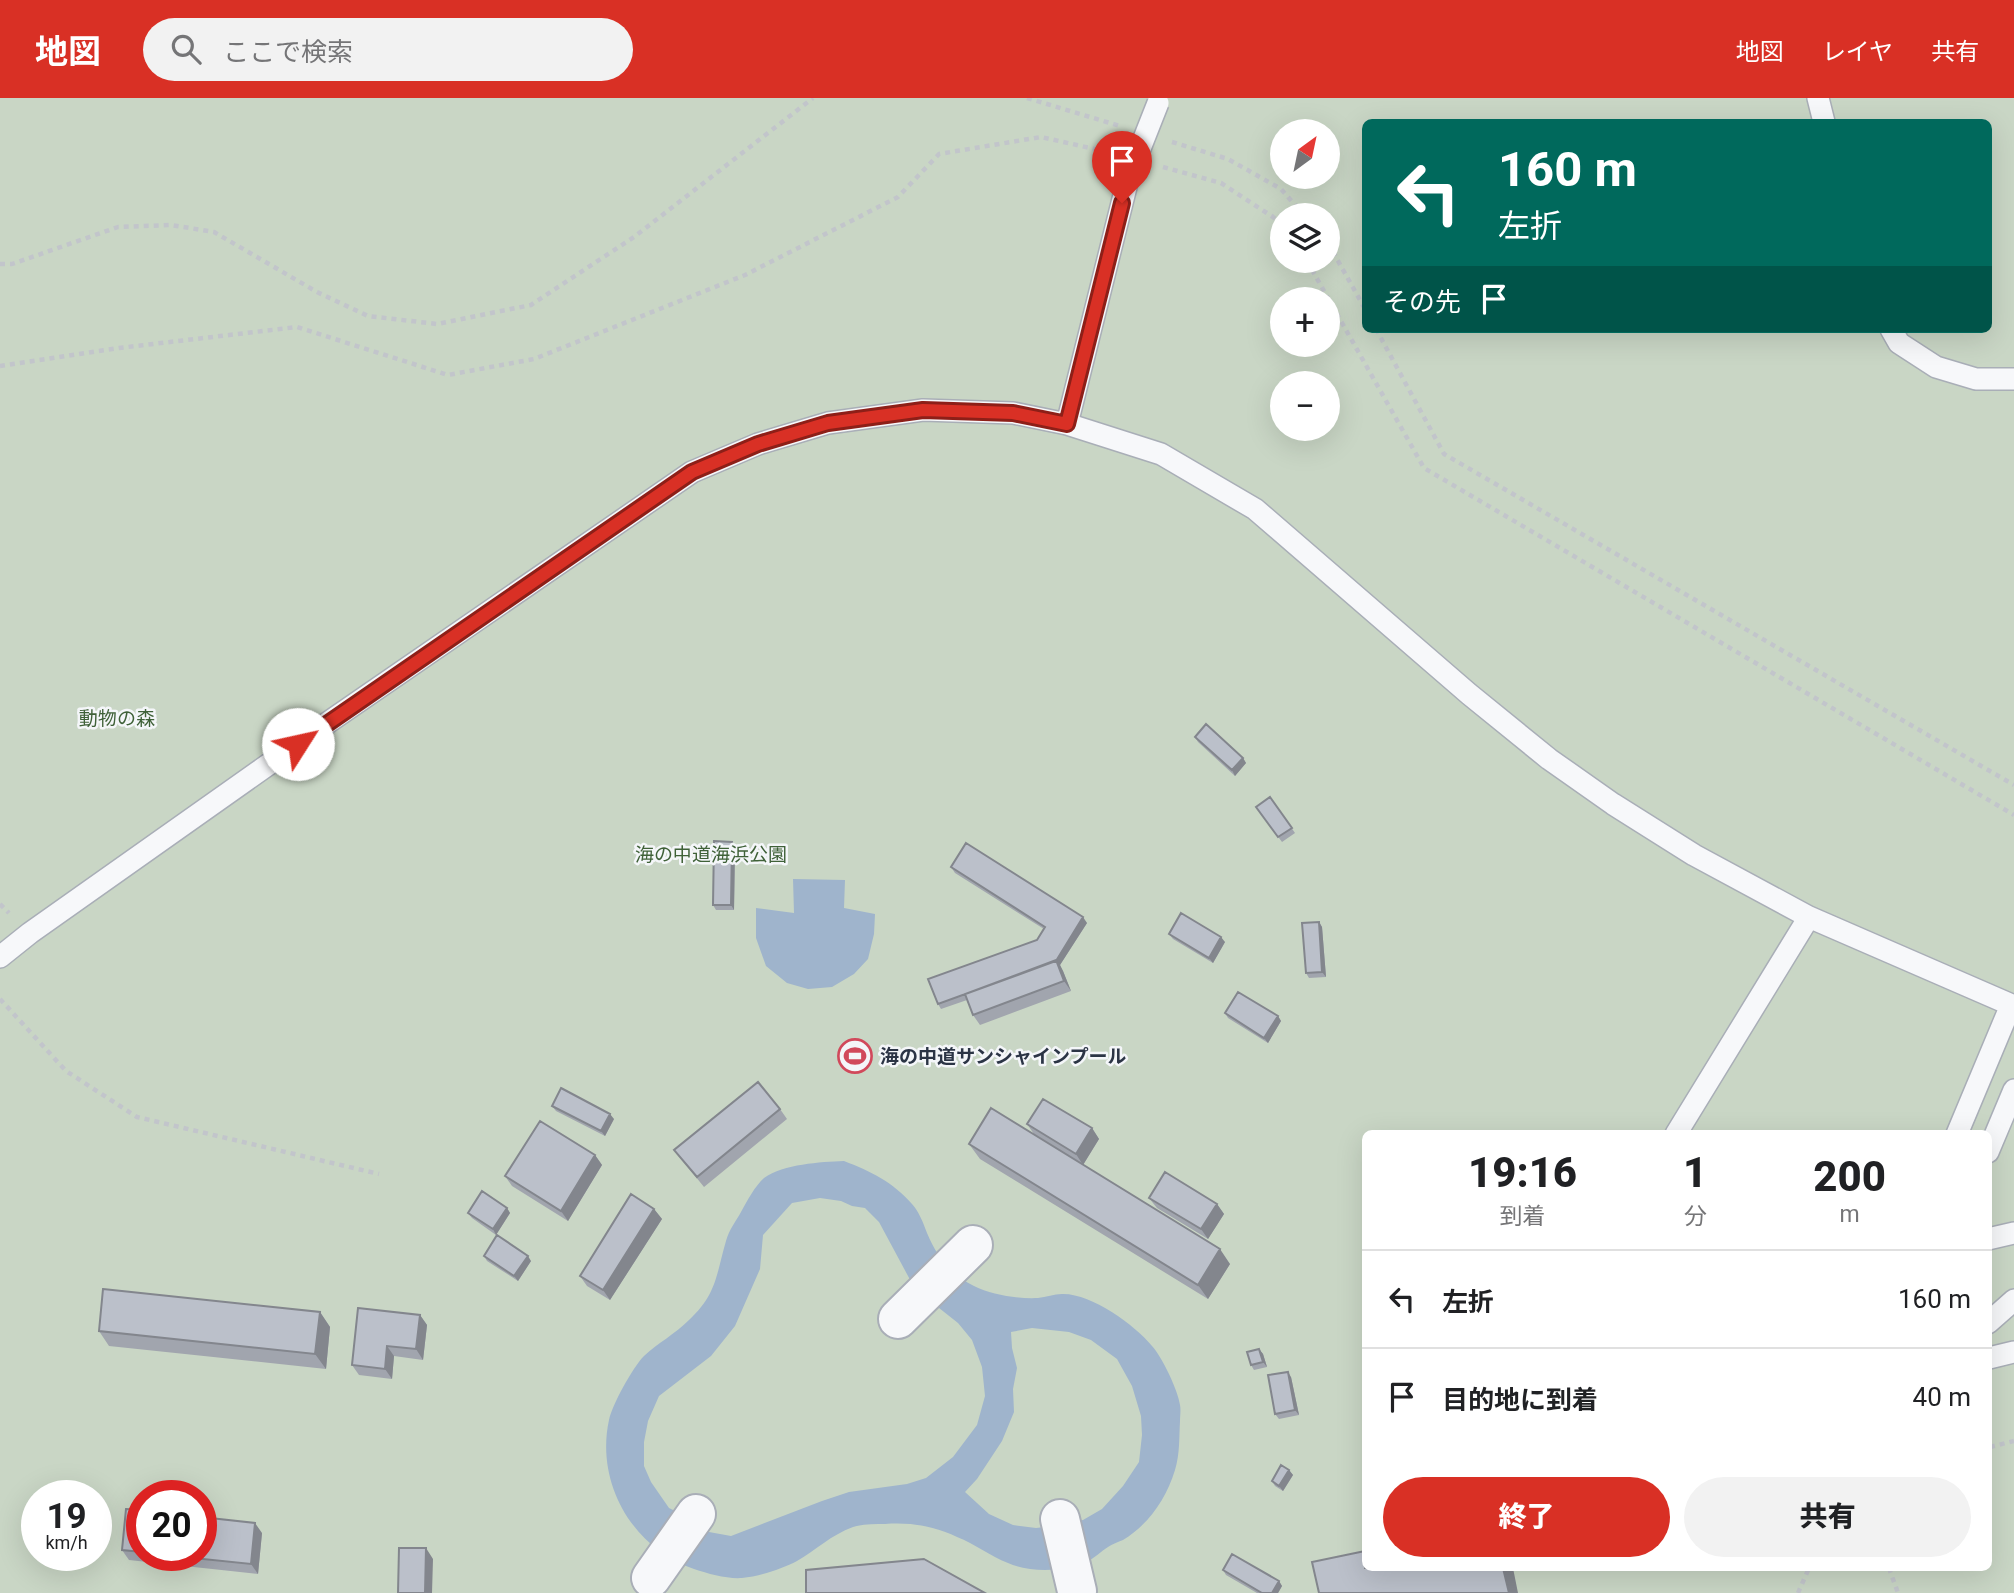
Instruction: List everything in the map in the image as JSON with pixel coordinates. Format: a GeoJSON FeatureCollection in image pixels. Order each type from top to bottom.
{"type":"FeatureCollection","features":[{"type":"Feature","properties":{"kind":"street"},"geometry":{"type":"LineString","coordinates":[[905,1311],[965,1252]]}},
{"type":"Feature","properties":{"kind":"street"},"geometry":{"type":"LineString","coordinates":[[655,1572],[693,1519]]}},
{"type":"Feature","properties":{"kind":"street"},"geometry":{"type":"LineString","coordinates":[[1062,1525],[1075,1584]]}},
{"type":"Feature","properties":{"kind":"lane"},"geometry":{"type":"LineString","coordinates":[[1818,98],[1823,119]]}},
{"type":"Feature","properties":{"kind":"lane"},"geometry":{"type":"LineString","coordinates":[[1067,424],[1128,178],[1159,101]]}},
{"type":"Feature","properties":{"kind":"lane"},"geometry":{"type":"LineString","coordinates":[[1893,333],[1899,343],[1936,367],[1976,379],[2014,379]]}},
{"type":"Feature","properties":{"kind":"lane"},"geometry":{"type":"LineString","coordinates":[[0,957],[41,925],[320,728],[692,472],[758,444],[828,423],[923,410],[1013,413],[1067,424],[1161,454],[1255,509],[1459,685],[1549,759],[1613,804],[1694,855],[1809,917],[2012,1006],[1959,1130]]}},
{"type":"Feature","properties":{"kind":"lane"},"geometry":{"type":"LineString","coordinates":[[1678,1130],[1809,917]]}},
{"type":"Feature","properties":{"kind":"lane"},"geometry":{"type":"LineString","coordinates":[[1992,1142],[2014,1090]]}},
{"type":"Feature","properties":{"kind":"lane"},"geometry":{"type":"LineString","coordinates":[[1992,1238],[2014,1233]]}},
{"type":"Feature","properties":{"kind":"lane"},"geometry":{"type":"LineString","coordinates":[[1992,1319],[2014,1300]]}},
{"type":"Feature","properties":{"kind":"lane"},"geometry":{"type":"LineString","coordinates":[[1992,1328],[2014,1323]]}},
{"type":"Feature","properties":{"kind":"lane"},"geometry":{"type":"LineString","coordinates":[[1992,1356],[2014,1352]]}},
{"type":"Feature","properties":{"kind":"path"},"geometry":{"type":"LineString","coordinates":[[0,264],[12,264],[118,227],[171,225],[214,232],[317,292],[368,316],[437,324],[531,304],[634,237],[813,98]]}},
{"type":"Feature","properties":{"kind":"path"},"geometry":{"type":"LineString","coordinates":[[0,366],[119,348],[297,327],[448,375],[534,359],[746,275],[898,197],[939,154],[1041,136],[1118,155]]}},
{"type":"Feature","properties":{"kind":"path"},"geometry":{"type":"LineString","coordinates":[[1156,165],[1221,183],[1270,215]]}},
{"type":"Feature","properties":{"kind":"path"},"geometry":{"type":"LineString","coordinates":[[1340,264],[1362,304]]}},
{"type":"Feature","properties":{"kind":"path"},"geometry":{"type":"LineString","coordinates":[[1314,273],[1424,468],[2014,815]]}},
{"type":"Feature","properties":{"kind":"path"},"geometry":{"type":"LineString","coordinates":[[1378,333],[1444,454],[2014,785]]}},
{"type":"Feature","properties":{"kind":"path"},"geometry":{"type":"LineString","coordinates":[[0,999],[66,1071],[136,1117],[379,1174]]}},
{"type":"Feature","properties":{"kind":"path"},"geometry":{"type":"LineString","coordinates":[[1992,1446],[2014,1441]]}},
{"type":"Feature","properties":{"kind":"path"},"geometry":{"type":"LineString","coordinates":[[1798,1593],[1808,1571]]}},
{"type":"Feature","properties":{"kind":"path"},"geometry":{"type":"LineString","coordinates":[[1890,1571],[1898,1593]]}},
{"type":"Feature","properties":{"kind":"green space","name":"海の中道海浜公園"},"geometry":{"type":"Polygon","coordinates":[[[0,98],[2014,98],[2014,1593],[0,1593],[0,98]]]}},
{"type":"Feature","properties":{"kind":"water"},"geometry":{"type":"Polygon","coordinates":[[[793,879],[845,880],[844,908],[875,914],[868,959],[854,974],[832,987],[808,989],[787,983],[766,966],[756,938],[756,908],[794,913],[793,879]]]}},
{"type":"Feature","properties":{"kind":"water"},"geometry":{"type":"Polygon","coordinates":[[[844,1161],[872,1173],[905,1196],[919,1214],[940,1257],[951,1270],[974,1286],[1014,1297],[1038,1298],[1062,1294],[1086,1299],[1124,1320],[1156,1351],[1179,1399],[1179,1452],[1167,1491],[1149,1518],[1132,1534],[1079,1565],[1037,1570],[1008,1563],[964,1540],[931,1528],[904,1524],[865,1525],[838,1534],[785,1567],[756,1576],[736,1578],[706,1573],[673,1559],[653,1546],[637,1530],[614,1490],[608,1467],[606,1444],[609,1420],[624,1386],[644,1356],[684,1325],[705,1301],[714,1283],[729,1233],[761,1181],[772,1173],[792,1167],[844,1161]],[[820,1198],[792,1203],[763,1235],[760,1269],[735,1326],[711,1356],[659,1396],[648,1421],[644,1442],[644,1466],[651,1482],[669,1508],[709,1532],[731,1536],[849,1492],[907,1484],[926,1478],[953,1457],[977,1425],[985,1396],[982,1367],[972,1340],[958,1323],[915,1289],[879,1222],[865,1208],[820,1198]],[[1032,1328],[1011,1332],[1017,1368],[1013,1389],[1014,1412],[1002,1441],[965,1492],[989,1514],[1013,1525],[1036,1528],[1083,1520],[1102,1509],[1123,1486],[1139,1462],[1142,1435],[1141,1416],[1132,1386],[1117,1359],[1091,1340],[1069,1332],[1032,1328]]]}},
{"type":"Feature","properties":{"kind":"building"},"geometry":{"type":"Polygon","coordinates":[[[1206,724],[1243,758],[1232,770],[1195,737],[1206,724]]]}},
{"type":"Feature","properties":{"kind":"building"},"geometry":{"type":"Polygon","coordinates":[[[1270,797],[1292,828],[1278,837],[1256,807],[1270,797]]]}},
{"type":"Feature","properties":{"kind":"building"},"geometry":{"type":"Polygon","coordinates":[[[714,841],[732,842],[731,905],[713,905],[714,841]]]}},
{"type":"Feature","properties":{"kind":"building"},"geometry":{"type":"Polygon","coordinates":[[[966,843],[1083,917],[1056,961],[938,1004],[928,979],[1037,940],[1045,927],[951,867],[966,843]]]}},
{"type":"Feature","properties":{"kind":"building"},"geometry":{"type":"Polygon","coordinates":[[[1181,913],[1221,937],[1209,958],[1169,934],[1181,913]]]}},
{"type":"Feature","properties":{"kind":"building"},"geometry":{"type":"Polygon","coordinates":[[[1319,922],[1322,972],[1306,973],[1302,923],[1319,922]]]}},
{"type":"Feature","properties":{"kind":"building"},"geometry":{"type":"Polygon","coordinates":[[[1056,960],[1064,981],[973,1015],[965,994],[1056,960]]]}},
{"type":"Feature","properties":{"kind":"building"},"geometry":{"type":"Polygon","coordinates":[[[1238,992],[1278,1016],[1264,1038],[1225,1013],[1238,992]]]}},
{"type":"Feature","properties":{"kind":"building"},"geometry":{"type":"Polygon","coordinates":[[[758,1082],[780,1109],[697,1177],[674,1150],[758,1082]]]}},
{"type":"Feature","properties":{"kind":"building"},"geometry":{"type":"Polygon","coordinates":[[[561,1088],[610,1114],[601,1131],[552,1106],[561,1088]]]}},
{"type":"Feature","properties":{"kind":"building"},"geometry":{"type":"Polygon","coordinates":[[[1043,1099],[1092,1128],[1076,1154],[1027,1124],[1043,1099]]]}},
{"type":"Feature","properties":{"kind":"building"},"geometry":{"type":"Polygon","coordinates":[[[991,1108],[1220,1249],[1198,1285],[969,1144],[991,1108]]]}},
{"type":"Feature","properties":{"kind":"building"},"geometry":{"type":"Polygon","coordinates":[[[540,1121],[595,1155],[561,1211],[505,1176],[540,1121]]]}},
{"type":"Feature","properties":{"kind":"building"},"geometry":{"type":"Polygon","coordinates":[[[1165,1172],[1217,1204],[1201,1229],[1149,1198],[1165,1172]]]}},
{"type":"Feature","properties":{"kind":"building"},"geometry":{"type":"Polygon","coordinates":[[[482,1191],[507,1208],[493,1229],[468,1213],[482,1191]]]}},
{"type":"Feature","properties":{"kind":"building"},"geometry":{"type":"Polygon","coordinates":[[[631,1194],[654,1209],[603,1290],[580,1276],[631,1194]]]}},
{"type":"Feature","properties":{"kind":"building"},"geometry":{"type":"Polygon","coordinates":[[[497,1235],[528,1256],[514,1276],[484,1256],[497,1235]]]}},
{"type":"Feature","properties":{"kind":"building"},"geometry":{"type":"Polygon","coordinates":[[[103,1289],[320,1312],[315,1354],[99,1331],[103,1289]]]}},
{"type":"Feature","properties":{"kind":"building"},"geometry":{"type":"Polygon","coordinates":[[[358,1308],[420,1315],[416,1349],[387,1346],[385,1369],[352,1365],[358,1308]]]}},
{"type":"Feature","properties":{"kind":"building"},"geometry":{"type":"Polygon","coordinates":[[[1259,1349],[1263,1362],[1251,1365],[1247,1352],[1259,1349]]]}},
{"type":"Feature","properties":{"kind":"building"},"geometry":{"type":"Polygon","coordinates":[[[1288,1372],[1295,1410],[1275,1414],[1268,1375],[1288,1372]]]}},
{"type":"Feature","properties":{"kind":"building"},"geometry":{"type":"Polygon","coordinates":[[[1281,1465],[1289,1470],[1279,1486],[1272,1481],[1281,1465]]]}},
{"type":"Feature","properties":{"kind":"building"},"geometry":{"type":"Polygon","coordinates":[[[126,1509],[126,1550],[122,1550],[126,1509]]]}},
{"type":"Feature","properties":{"kind":"building"},"geometry":{"type":"Polygon","coordinates":[[[217,1519],[255,1523],[251,1564],[217,1560],[217,1519]]]}},
{"type":"Feature","properties":{"kind":"building"},"geometry":{"type":"Polygon","coordinates":[[[399,1548],[426,1548],[425,1593],[398,1593],[399,1548]]]}},
{"type":"Feature","properties":{"kind":"building"},"geometry":{"type":"Polygon","coordinates":[[[1362,1552],[1362,1571],[1504,1571],[1509,1593],[1319,1593],[1312,1562],[1362,1552]]]}},
{"type":"Feature","properties":{"kind":"building"},"geometry":{"type":"Polygon","coordinates":[[[1232,1554],[1279,1581],[1272,1593],[1262,1593],[1223,1570],[1232,1554]]]}},
{"type":"Feature","properties":{"kind":"building"},"geometry":{"type":"Polygon","coordinates":[[[924,1559],[985,1593],[806,1593],[806,1570],[924,1559]]]}},
{"type":"Feature","properties":{"kind":"place","name":"海の中道サンシャインプール"},"geometry":{"type":"Point","coordinates":[855,1056]}},
{"type":"Feature","properties":{"kind":"route"},"geometry":{"type":"LineString","coordinates":[[298,744],[692,472],[758,444],[828,423],[923,410],[1013,413],[1067,424],[1122,203]]}},
{"type":"Feature","properties":{"kind":"park label","name":"動物の森"},"geometry":{"type":"Point","coordinates":[117,718]}}]}
